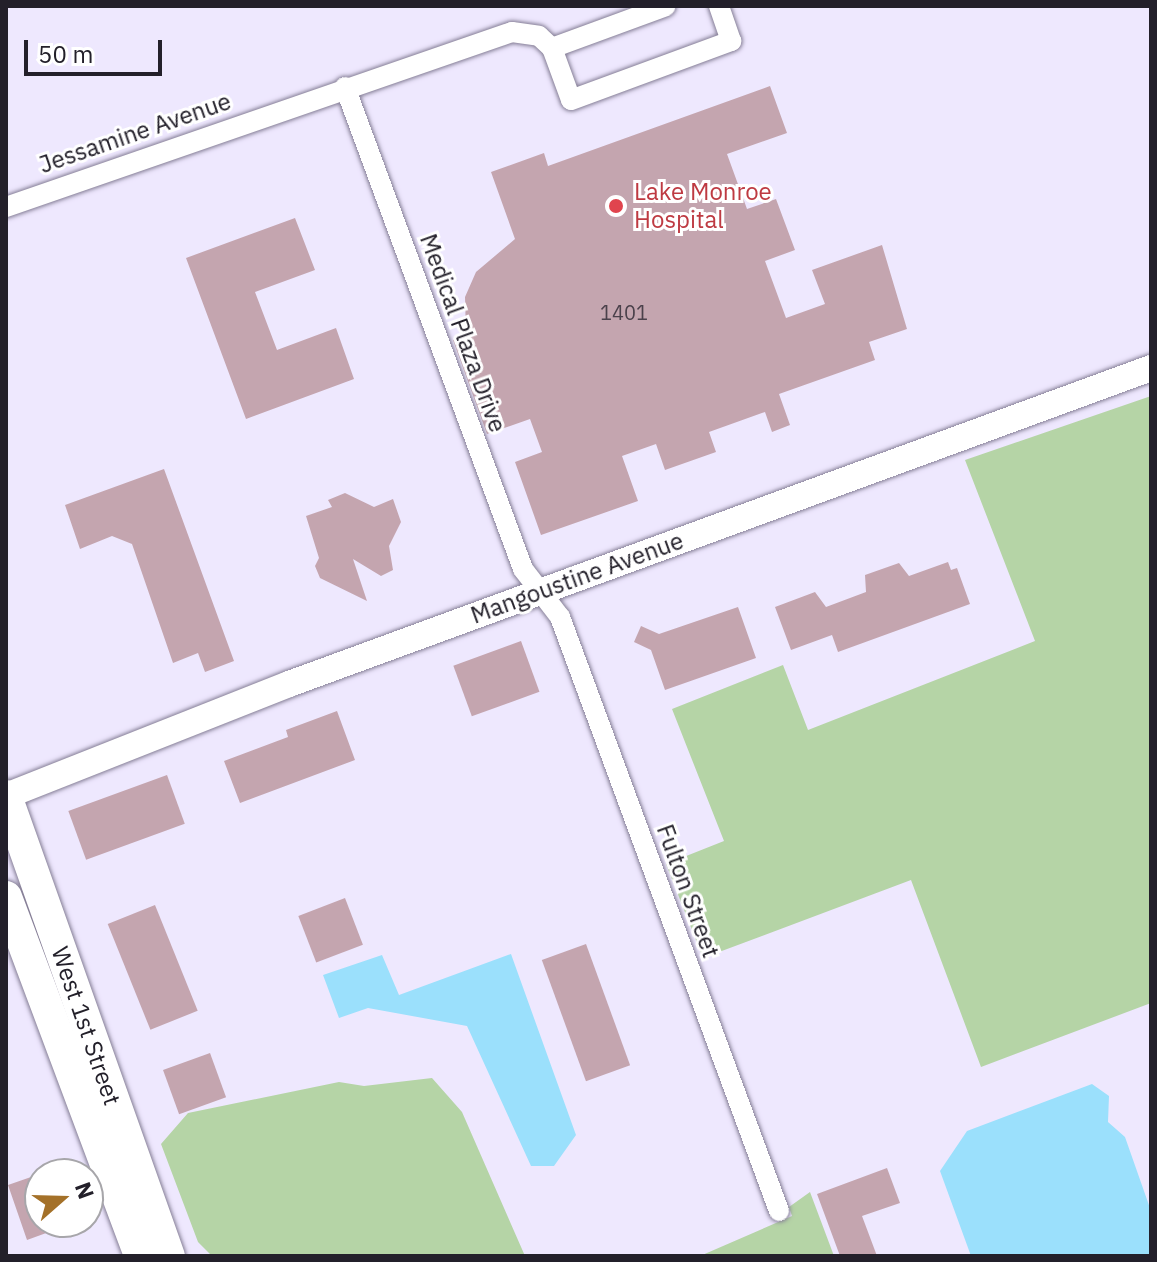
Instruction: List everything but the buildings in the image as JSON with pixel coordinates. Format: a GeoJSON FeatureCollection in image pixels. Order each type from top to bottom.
{"type":"FeatureCollection","features":[{"type":"Feature","properties":{"kind":"main road","name":"West 1st Street"},"geometry":{"type":"LineString","coordinates":[[6,796],[169,1256]]}},
{"type":"Feature","properties":{"kind":"main road","name":"West 1st Street"},"geometry":{"type":"LineString","coordinates":[[6,897],[140,1256]]}},
{"type":"Feature","properties":{"kind":"street"},"geometry":{"type":"LineString","coordinates":[[666,6],[552,48],[571,100],[731,41],[719,6]]}},
{"type":"Feature","properties":{"kind":"street","name":"Jessamine Avenue"},"geometry":{"type":"LineString","coordinates":[[6,207],[345,87],[512,32],[539,36],[552,48]]}},
{"type":"Feature","properties":{"kind":"street","name":"Medical Plaza Drive"},"geometry":{"type":"LineString","coordinates":[[345,87],[523,569],[543,591]]}},
{"type":"Feature","properties":{"kind":"street","name":"Mangoustine Avenue"},"geometry":{"type":"LineString","coordinates":[[6,796],[543,591],[1151,368]]}},
{"type":"Feature","properties":{"kind":"street","name":"Fulton Street"},"geometry":{"type":"LineString","coordinates":[[543,591],[560,617],[779,1211]]}},
{"type":"Feature","properties":{"kind":"green space"},"geometry":{"type":"Polygon","coordinates":[[[1151,396],[1151,1003],[981,1067],[911,880],[703,958],[666,864],[724,841],[672,709],[783,665],[808,730],[1035,641],[965,460],[1151,396]]]}},
{"type":"Feature","properties":{"kind":"green space"},"geometry":{"type":"Polygon","coordinates":[[[432,1078],[462,1112],[525,1256],[212,1256],[198,1242],[161,1144],[188,1113],[339,1082],[364,1086],[432,1078]]]}},
{"type":"Feature","properties":{"kind":"green space"},"geometry":{"type":"Polygon","coordinates":[[[810,1192],[834,1256],[700,1256],[792,1216],[789,1207],[810,1192]]]}},
{"type":"Feature","properties":{"kind":"water"},"geometry":{"type":"Polygon","coordinates":[[[511,954],[576,1135],[554,1166],[531,1166],[467,1026],[368,1008],[339,1018],[323,975],[382,955],[399,995],[511,954]]]}},
{"type":"Feature","properties":{"kind":"water"},"geometry":{"type":"Polygon","coordinates":[[[1092,1084],[1109,1096],[1108,1122],[1125,1137],[1151,1211],[1151,1256],[971,1256],[940,1171],[967,1131],[1092,1084]]]}},
{"type":"Feature","properties":{"kind":"place","name":"Lake Monroe Hospital"},"geometry":{"type":"Point","coordinates":[616,206]}}]}
